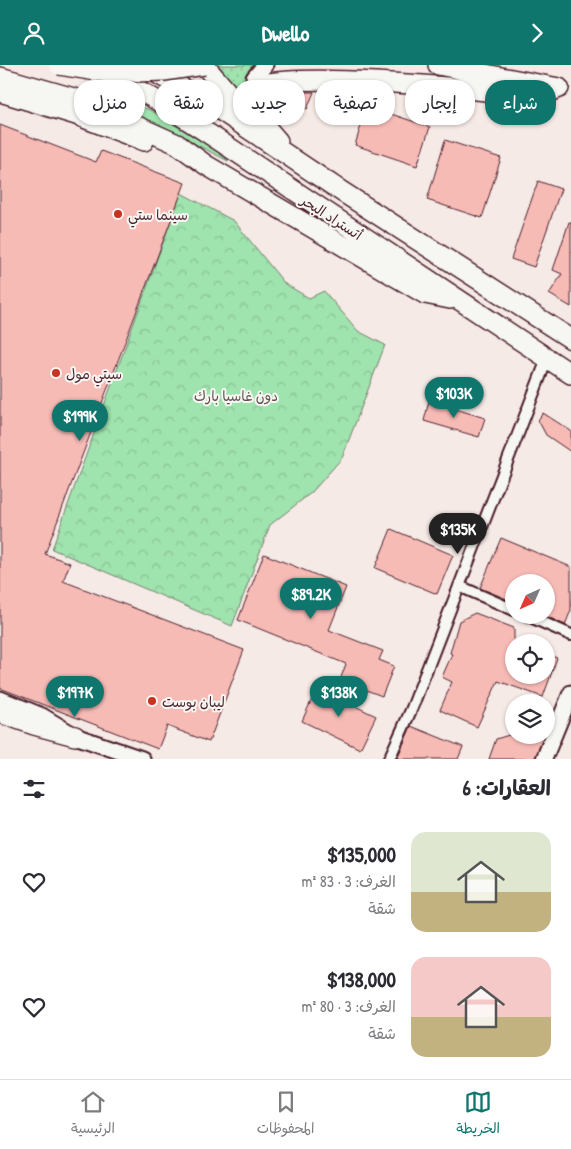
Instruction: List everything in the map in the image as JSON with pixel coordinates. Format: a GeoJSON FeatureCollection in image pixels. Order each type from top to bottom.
{"type":"FeatureCollection","features":[{"type":"Feature","properties":{"kind":"highway"},"geometry":{"type":"LineString","coordinates":[[59,65],[109,73],[171,65]]}},
{"type":"Feature","properties":{"kind":"highway","name":"أتستراد البحر"},"geometry":{"type":"LineString","coordinates":[[90,65],[158,101],[571,374]]}},
{"type":"Feature","properties":{"kind":"highway"},"geometry":{"type":"LineString","coordinates":[[147,68],[175,70],[204,65],[243,111],[341,191]]}},
{"type":"Feature","properties":{"kind":"highway"},"geometry":{"type":"LineString","coordinates":[[438,65],[565,89]]}},
{"type":"Feature","properties":{"kind":"highway"},"geometry":{"type":"LineString","coordinates":[[278,141],[247,99],[247,88],[259,72],[279,69],[336,67],[389,72],[532,97],[565,89]]}},
{"type":"Feature","properties":{"kind":"highway","name":"أتستراد البحر"},"geometry":{"type":"LineString","coordinates":[[147,68],[191,92],[571,339]]}},
{"type":"Feature","properties":{"kind":"highway"},"geometry":{"type":"LineString","coordinates":[[0,77],[77,99],[177,144],[206,165],[425,294],[461,301]]}},
{"type":"Feature","properties":{"kind":"highway"},"geometry":{"type":"LineString","coordinates":[[0,92],[76,115],[206,165]]}},
{"type":"Feature","properties":{"kind":"highway"},"geometry":{"type":"LineString","coordinates":[[0,713],[34,725],[75,736]]}},
{"type":"Feature","properties":{"kind":"street"},"geometry":{"type":"LineString","coordinates":[[388,759],[412,708],[546,359]]}},
{"type":"Feature","properties":{"kind":"street"},"geometry":{"type":"LineString","coordinates":[[459,586],[505,606]]}},
{"type":"Feature","properties":{"kind":"street"},"geometry":{"type":"LineString","coordinates":[[546,624],[571,635]]}},
{"type":"Feature","properties":{"kind":"street"},"geometry":{"type":"LineString","coordinates":[[544,759],[571,693]]}},
{"type":"Feature","properties":{"kind":"street"},"geometry":{"type":"LineString","coordinates":[[0,699],[42,716],[75,736],[142,759]]}},
{"type":"Feature","properties":{"kind":"green space"},"geometry":{"type":"Polygon","coordinates":[[[214,65],[259,65],[248,80],[233,80],[233,87],[214,65]]]}},
{"type":"Feature","properties":{"kind":"green space"},"geometry":{"type":"Polygon","coordinates":[[[145,108],[155,113],[155,124],[145,119],[145,108]]]}},
{"type":"Feature","properties":{"kind":"green space"},"geometry":{"type":"Polygon","coordinates":[[[157,125],[175,125],[221,153],[228,161],[157,125]]]}},
{"type":"Feature","properties":{"kind":"green space","name":"دون غاسيا بارك"},"geometry":{"type":"Polygon","coordinates":[[[181,193],[234,221],[285,284],[309,298],[324,291],[358,331],[385,345],[342,458],[312,492],[270,525],[232,626],[52,549],[181,193]]]}},
{"type":"Feature","properties":{"kind":"building"},"geometry":{"type":"Polygon","coordinates":[[[305,92],[314,92],[307,109],[305,108],[305,92]]]}},
{"type":"Feature","properties":{"kind":"building"},"geometry":{"type":"Polygon","coordinates":[[[395,115],[405,119],[405,125],[424,125],[430,127],[417,166],[355,145],[361,125],[395,125],[395,115]]]}},
{"type":"Feature","properties":{"kind":"building","name":"سيتي مول"},"geometry":{"type":"Polygon","coordinates":[[[0,125],[96,162],[101,151],[185,183],[45,554],[70,563],[63,581],[244,650],[209,742],[167,726],[158,749],[0,688],[0,125]]]}},
{"type":"Feature","properties":{"kind":"building"},"geometry":{"type":"Polygon","coordinates":[[[445,140],[501,158],[482,218],[427,200],[445,140]]]}},
{"type":"Feature","properties":{"kind":"building"},"geometry":{"type":"Polygon","coordinates":[[[538,181],[561,189],[534,267],[511,259],[538,181]]]}},
{"type":"Feature","properties":{"kind":"building"},"geometry":{"type":"Polygon","coordinates":[[[569,222],[571,222],[571,307],[549,294],[562,274],[553,270],[569,222]]]}},
{"type":"Feature","properties":{"kind":"building"},"geometry":{"type":"Polygon","coordinates":[[[429,401],[485,418],[479,437],[424,421],[429,401]]]}},
{"type":"Feature","properties":{"kind":"building"},"geometry":{"type":"Polygon","coordinates":[[[543,413],[571,431],[571,452],[546,435],[538,420],[543,413]]]}},
{"type":"Feature","properties":{"kind":"building"},"geometry":{"type":"Polygon","coordinates":[[[391,529],[453,555],[437,594],[375,568],[391,529]]]}},
{"type":"Feature","properties":{"kind":"building"},"geometry":{"type":"Polygon","coordinates":[[[501,538],[571,567],[571,610],[565,625],[555,620],[555,574],[505,574],[505,598],[480,588],[501,538]]]}},
{"type":"Feature","properties":{"kind":"building"},"geometry":{"type":"Polygon","coordinates":[[[264,554],[346,587],[329,630],[383,651],[379,660],[394,666],[382,696],[340,680],[346,664],[238,620],[264,554]]]}},
{"type":"Feature","properties":{"kind":"building"},"geometry":{"type":"Polygon","coordinates":[[[475,613],[514,628],[514,634],[505,634],[505,683],[498,681],[477,727],[440,710],[452,682],[442,677],[452,654],[450,653],[459,621],[475,613]]]}},
{"type":"Feature","properties":{"kind":"building"},"geometry":{"type":"Polygon","coordinates":[[[506,684],[548,684],[544,694],[535,694],[506,684]]]}},
{"type":"Feature","properties":{"kind":"building"},"geometry":{"type":"Polygon","coordinates":[[[317,688],[376,716],[360,749],[302,721],[317,688]]]}},
{"type":"Feature","properties":{"kind":"building"},"geometry":{"type":"Polygon","coordinates":[[[411,726],[463,747],[458,759],[397,759],[411,726]]]}},
{"type":"Feature","properties":{"kind":"building"},"geometry":{"type":"Polygon","coordinates":[[[505,736],[505,744],[541,744],[535,759],[489,759],[496,739],[505,736]]]}},
{"type":"Feature","properties":{"kind":"place","name":"سينما ستي"},"geometry":{"type":"Point","coordinates":[118,214]}},
{"type":"Feature","properties":{"kind":"place","name":"سيتي مول"},"geometry":{"type":"Point","coordinates":[56,373]}},
{"type":"Feature","properties":{"kind":"place","name":"ليبان بوست"},"geometry":{"type":"Point","coordinates":[152,701]}}]}
